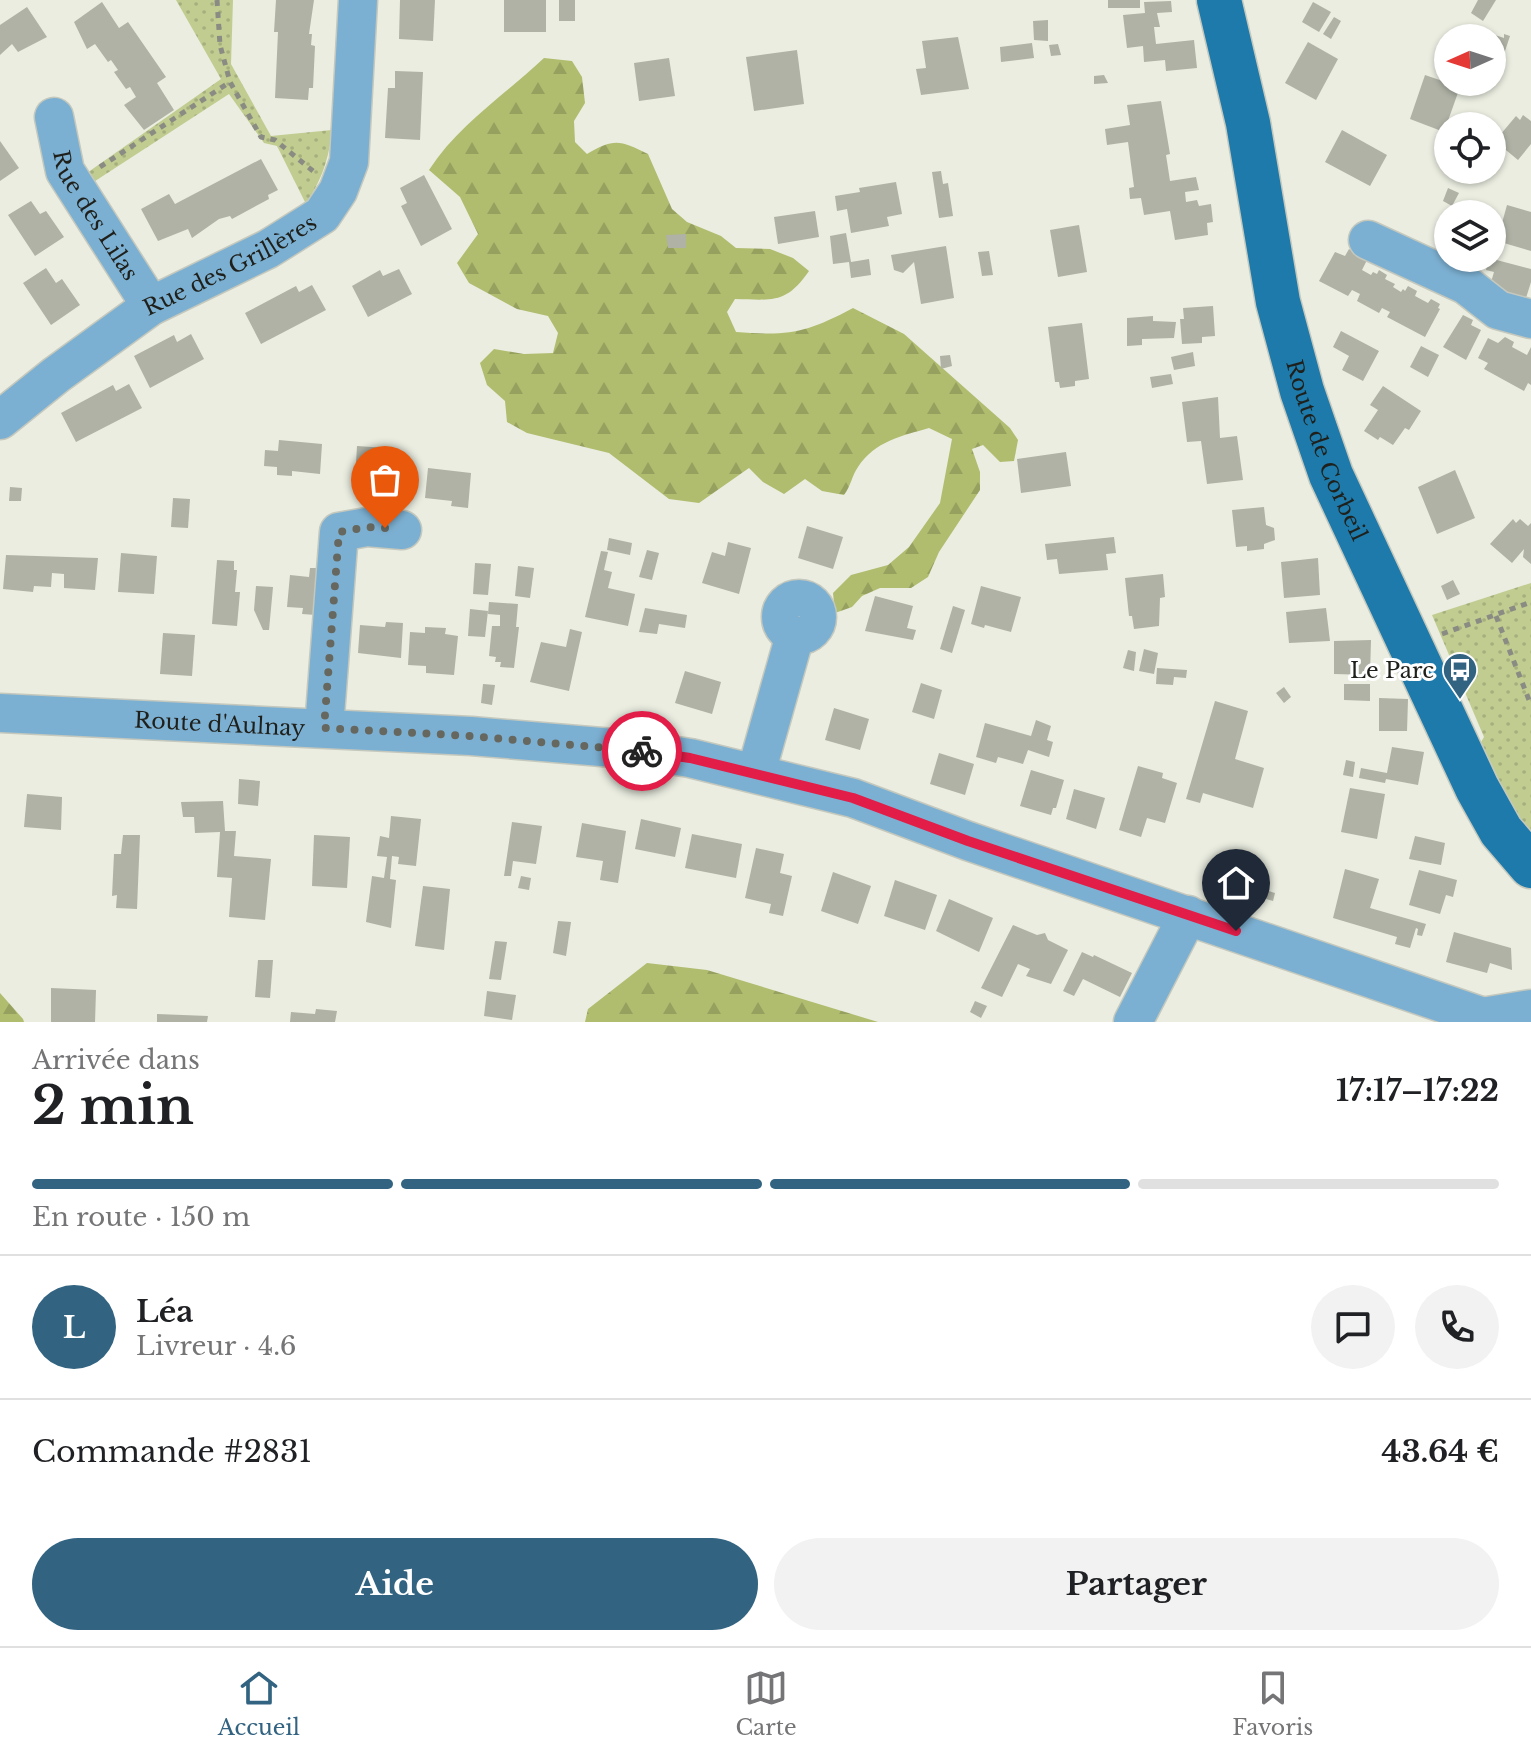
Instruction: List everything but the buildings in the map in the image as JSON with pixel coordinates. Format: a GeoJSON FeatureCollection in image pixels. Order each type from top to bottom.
{"type":"FeatureCollection","features":[{"type":"Feature","properties":{"kind":"main road","name":"Route de Corbeil"},"geometry":{"type":"LineString","coordinates":[[1219,0],[1248,123],[1278,302],[1302,391],[1331,475],[1489,809],[1501,831],[1531,866]]}},
{"type":"Feature","properties":{"kind":"street","name":"Rue des Grillères"},"geometry":{"type":"LineString","coordinates":[[0,420],[151,306],[268,249],[322,215],[338,191],[349,162],[358,0]]}},
{"type":"Feature","properties":{"kind":"street","name":"Rue des Lilas"},"geometry":{"type":"LineString","coordinates":[[54,117],[65,171],[151,306]]}},
{"type":"Feature","properties":{"kind":"street"},"geometry":{"type":"LineString","coordinates":[[1368,240],[1466,285],[1498,310],[1531,319]]}},
{"type":"Feature","properties":{"kind":"street"},"geometry":{"type":"LineString","coordinates":[[324,728],[339,532],[367,527],[402,530]]}},
{"type":"Feature","properties":{"kind":"street"},"geometry":{"type":"LineString","coordinates":[[756,773],[795,635]]}},
{"type":"Feature","properties":{"kind":"street","name":"Route d'Aulnay"},"geometry":{"type":"LineString","coordinates":[[0,713],[471,736],[637,750],[690,758],[853,798],[968,841],[1490,1019]]}},
{"type":"Feature","properties":{"kind":"street"},"geometry":{"type":"LineString","coordinates":[[1133,1022],[1188,915]]}},
{"type":"Feature","properties":{"kind":"street"},"geometry":{"type":"LineString","coordinates":[[1490,1019],[1531,1009]]}},
{"type":"Feature","properties":{"kind":"path"},"geometry":{"type":"LineString","coordinates":[[217,0],[220,45],[230,82],[261,137],[275,140],[338,191]]}},
{"type":"Feature","properties":{"kind":"path"},"geometry":{"type":"LineString","coordinates":[[65,171],[93,172],[230,82]]}},
{"type":"Feature","properties":{"kind":"path"},"geometry":{"type":"LineString","coordinates":[[1411,645],[1531,602]]}},
{"type":"Feature","properties":{"kind":"path"},"geometry":{"type":"LineString","coordinates":[[1496,616],[1531,705]]}},
{"type":"Feature","properties":{"kind":"green space"},"geometry":{"type":"Polygon","coordinates":[[[176,0],[233,0],[231,64],[271,136],[332,130],[324,168],[306,204],[277,146],[264,143],[229,94],[89,185],[84,175],[221,79],[176,0]]]}},
{"type":"Feature","properties":{"kind":"green space"},"geometry":{"type":"Polygon","coordinates":[[[544,58],[572,61],[582,77],[585,103],[574,121],[575,142],[587,154],[604,145],[617,143],[648,154],[672,209],[687,222],[721,236],[736,248],[770,249],[793,258],[809,271],[793,289],[778,298],[735,299],[727,312],[736,332],[797,331],[853,308],[904,334],[1010,428],[1018,440],[1014,461],[1000,462],[983,445],[972,449],[980,472],[980,490],[939,552],[928,577],[911,588],[880,588],[862,596],[852,607],[835,613],[833,593],[851,575],[888,565],[909,547],[940,503],[952,439],[929,428],[890,441],[872,451],[856,470],[844,495],[822,491],[805,479],[784,494],[763,482],[749,468],[699,503],[669,499],[609,453],[527,433],[507,422],[505,401],[487,385],[480,363],[494,349],[524,354],[553,353],[558,333],[548,316],[517,309],[469,283],[457,263],[478,234],[460,197],[429,170],[468,124],[544,58]]]}},
{"type":"Feature","properties":{"kind":"green space"},"geometry":{"type":"Polygon","coordinates":[[[1531,583],[1531,833],[1516,816],[1481,742],[1484,737],[1432,615],[1531,583]]]}},
{"type":"Feature","properties":{"kind":"green space"},"geometry":{"type":"Polygon","coordinates":[[[647,963],[707,970],[878,1022],[585,1022],[588,1009],[647,963]]]}},
{"type":"Feature","properties":{"kind":"green space"},"geometry":{"type":"Polygon","coordinates":[[[0,993],[23,1019],[24,1022],[0,1022],[0,993]]]}},
{"type":"Feature","properties":{"kind":"way so far"},"geometry":{"type":"LineString","coordinates":[[385,528],[367,527],[339,532],[324,728],[471,736],[642,751]]}},
{"type":"Feature","properties":{"kind":"place","name":"Le Parc"},"geometry":{"type":"Point","coordinates":[1460,701]}},
{"type":"Feature","properties":{"kind":"route"},"geometry":{"type":"LineString","coordinates":[[642,751],[690,758],[853,798],[968,841],[1236,931]]}}]}
